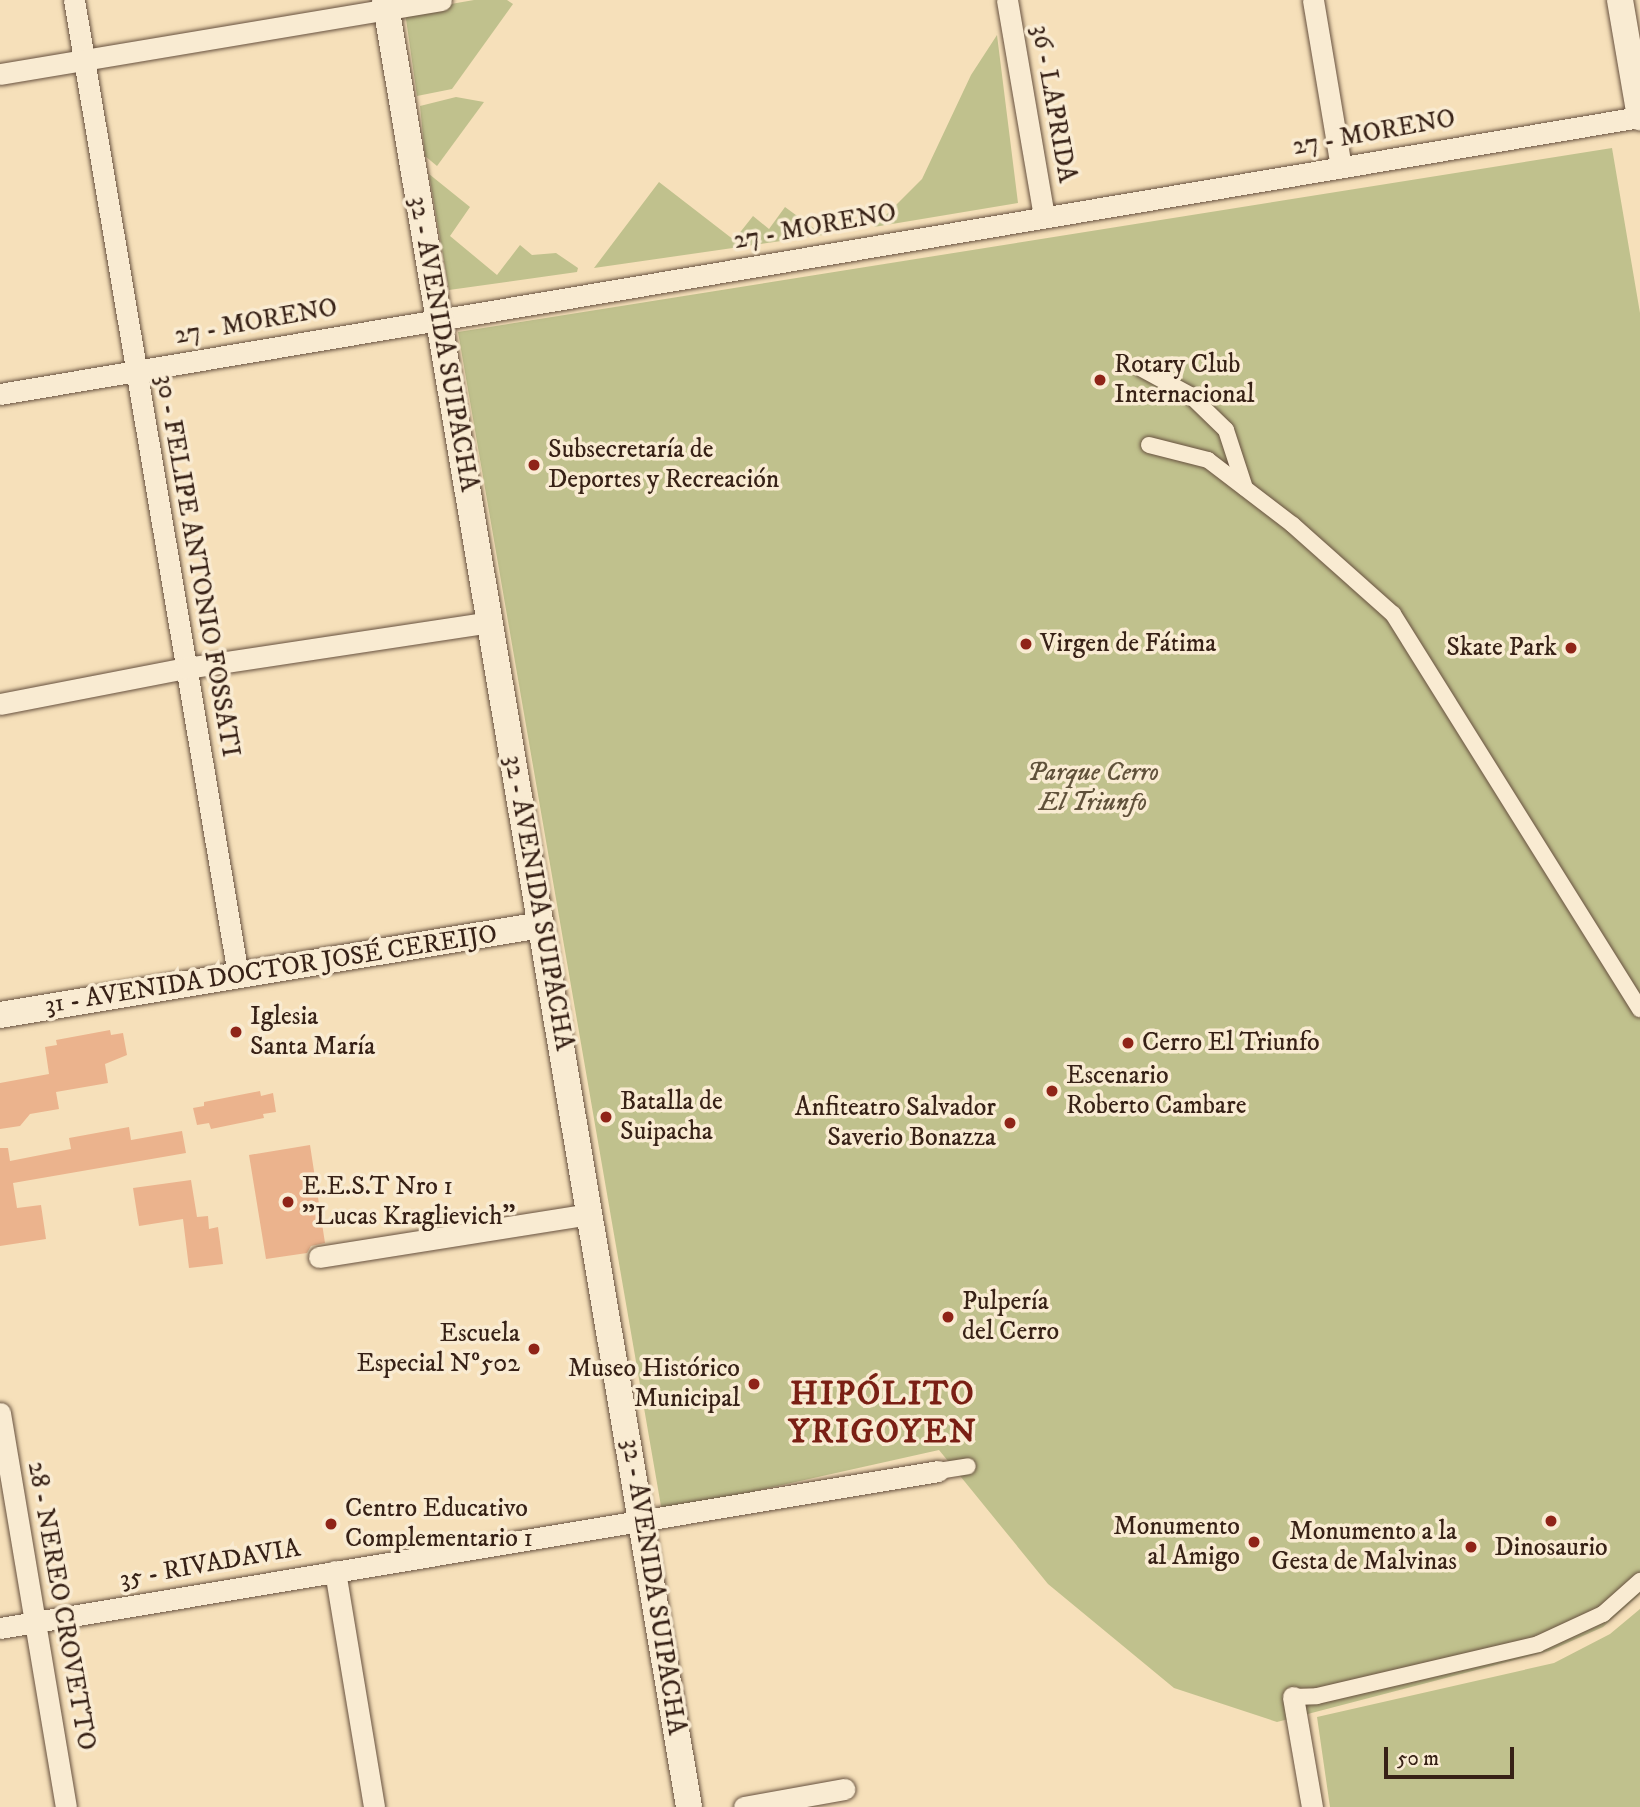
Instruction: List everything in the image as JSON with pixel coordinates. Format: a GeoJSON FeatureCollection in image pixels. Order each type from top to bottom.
{"type":"FeatureCollection","features":[{"type":"Feature","properties":{"kind":"street","name":"30 - FELIPE ANTONIO FOSSATI"},"geometry":{"type":"LineString","coordinates":[[74,0],[238,975]]}},
{"type":"Feature","properties":{"kind":"street"},"geometry":{"type":"LineString","coordinates":[[0,74],[386,5],[441,0]]}},
{"type":"Feature","properties":{"kind":"street","name":"36 - LAPRIDA"},"geometry":{"type":"LineString","coordinates":[[1007,0],[1044,217]]}},
{"type":"Feature","properties":{"kind":"street"},"geometry":{"type":"LineString","coordinates":[[1313,0],[1341,167]]}},
{"type":"Feature","properties":{"kind":"street"},"geometry":{"type":"LineString","coordinates":[[1620,0],[1640,117]]}},
{"type":"Feature","properties":{"kind":"street","name":"32 - AVENIDA SUIPACHA"},"geometry":{"type":"LineString","coordinates":[[386,5],[689,1807]]}},
{"type":"Feature","properties":{"kind":"street","name":"27 - MORENO"},"geometry":{"type":"LineString","coordinates":[[0,394],[1640,117]]}},
{"type":"Feature","properties":{"kind":"street"},"geometry":{"type":"LineString","coordinates":[[1142,369],[1190,395],[1226,430],[1245,488]]}},
{"type":"Feature","properties":{"kind":"street"},"geometry":{"type":"LineString","coordinates":[[1149,445],[1208,460],[1293,524],[1393,614],[1640,1009]]}},
{"type":"Feature","properties":{"kind":"street"},"geometry":{"type":"LineString","coordinates":[[0,704],[186,668],[490,622]]}},
{"type":"Feature","properties":{"kind":"street","name":"31 - AVENIDA DOCTOR JOSÉ CEREIJO"},"geometry":{"type":"LineString","coordinates":[[0,1015],[541,925]]}},
{"type":"Feature","properties":{"kind":"street"},"geometry":{"type":"LineString","coordinates":[[319,1257],[590,1214]]}},
{"type":"Feature","properties":{"kind":"street","name":"28 - NEREO CROVETTO"},"geometry":{"type":"LineString","coordinates":[[0,1413],[66,1807]]}},
{"type":"Feature","properties":{"kind":"street","name":"35 - RIVADAVIA"},"geometry":{"type":"LineString","coordinates":[[0,1628],[968,1466]]}},
{"type":"Feature","properties":{"kind":"street"},"geometry":{"type":"LineString","coordinates":[[335,1572],[374,1807]]}},
{"type":"Feature","properties":{"kind":"street"},"geometry":{"type":"LineString","coordinates":[[1312,1807],[1293,1697],[1317,1696],[1538,1644],[1602,1614],[1640,1581]]}},
{"type":"Feature","properties":{"kind":"street"},"geometry":{"type":"LineString","coordinates":[[744,1807],[844,1789]]}},
{"type":"Feature","properties":{"kind":"green space"},"geometry":{"type":"Polygon","coordinates":[[[474,0],[507,0],[513,4],[452,89],[417,96],[405,12],[474,0]]]}},
{"type":"Feature","properties":{"kind":"green space"},"geometry":{"type":"Polygon","coordinates":[[[997,35],[1018,203],[874,227],[922,179],[971,75],[997,35]]]}},
{"type":"Feature","properties":{"kind":"green space"},"geometry":{"type":"Polygon","coordinates":[[[456,97],[484,102],[437,166],[425,156],[420,106],[456,97]]]}},
{"type":"Feature","properties":{"kind":"green space","name":"Parque Cerro El Triunfo"},"geometry":{"type":"Polygon","coordinates":[[[1612,148],[1640,313],[1640,1594],[1603,1627],[1549,1651],[1277,1722],[1174,1688],[1048,1584],[939,1450],[662,1512],[458,332],[1612,148]]]}},
{"type":"Feature","properties":{"kind":"green space"},"geometry":{"type":"Polygon","coordinates":[[[429,174],[470,207],[450,236],[497,275],[520,245],[532,255],[556,253],[578,268],[577,272],[449,290],[429,174]]]}},
{"type":"Feature","properties":{"kind":"green space"},"geometry":{"type":"Polygon","coordinates":[[[659,182],[734,240],[753,216],[769,229],[785,207],[823,235],[594,268],[659,182]]]}},
{"type":"Feature","properties":{"kind":"green space"},"geometry":{"type":"Polygon","coordinates":[[[1640,1609],[1640,1807],[1330,1807],[1317,1717],[1554,1663],[1610,1634],[1640,1609]]]}},
{"type":"Feature","properties":{"kind":"building"},"geometry":{"type":"Polygon","coordinates":[[[110,1030],[111,1035],[123,1033],[127,1055],[105,1064],[108,1083],[56,1092],[59,1109],[30,1114],[20,1126],[0,1129],[0,1083],[49,1074],[45,1047],[57,1045],[56,1040],[110,1030]]]}},
{"type":"Feature","properties":{"kind":"building","name":"E.E.S.T Nro 1 \"Lucas Kraglievich\""},"geometry":{"type":"Polygon","coordinates":[[[260,1091],[261,1096],[273,1093],[276,1112],[263,1114],[264,1118],[211,1129],[209,1123],[197,1125],[193,1108],[204,1106],[204,1102],[260,1091]]]}},
{"type":"Feature","properties":{"kind":"building"},"geometry":{"type":"Polygon","coordinates":[[[129,1127],[131,1140],[182,1131],[186,1153],[13,1183],[17,1208],[41,1205],[46,1239],[0,1246],[0,1148],[8,1148],[10,1161],[71,1149],[69,1138],[129,1127]]]}},
{"type":"Feature","properties":{"kind":"building","name":"E.E.S.T Nro 1 \"Lucas Kraglievich\""},"geometry":{"type":"Polygon","coordinates":[[[310,1145],[325,1243],[311,1246],[307,1253],[266,1259],[249,1155],[310,1145]]]}},
{"type":"Feature","properties":{"kind":"building"},"geometry":{"type":"Polygon","coordinates":[[[191,1180],[197,1217],[208,1216],[209,1229],[218,1227],[223,1264],[189,1268],[183,1219],[139,1226],[133,1188],[191,1180]]]}},
{"type":"Feature","properties":{"kind":"place","name":"Rotary Club Internacional"},"geometry":{"type":"Point","coordinates":[1100,380]}},
{"type":"Feature","properties":{"kind":"place","name":"Subsecretaría de Deportes y Recreación"},"geometry":{"type":"Point","coordinates":[534,465]}},
{"type":"Feature","properties":{"kind":"place","name":"Virgen de Fátima"},"geometry":{"type":"Point","coordinates":[1026,644]}},
{"type":"Feature","properties":{"kind":"place","name":"Skate Park"},"geometry":{"type":"Point","coordinates":[1571,648]}},
{"type":"Feature","properties":{"kind":"place","name":"Iglesia Santa María"},"geometry":{"type":"Point","coordinates":[236,1032]}},
{"type":"Feature","properties":{"kind":"place","name":"Cerro El Triunfo"},"geometry":{"type":"Point","coordinates":[1128,1043]}},
{"type":"Feature","properties":{"kind":"place","name":"Escenario Roberto Cambare"},"geometry":{"type":"Point","coordinates":[1052,1091]}},
{"type":"Feature","properties":{"kind":"place","name":"Batalla de Suipacha"},"geometry":{"type":"Point","coordinates":[606,1117]}},
{"type":"Feature","properties":{"kind":"place","name":"Anfiteatro Salvador Saverio Bonazza"},"geometry":{"type":"Point","coordinates":[1010,1123]}},
{"type":"Feature","properties":{"kind":"place","name":"E.E.S.T Nro 1 \"Lucas Kraglievich\""},"geometry":{"type":"Point","coordinates":[288,1202]}},
{"type":"Feature","properties":{"kind":"place","name":"Pulpería del Cerro"},"geometry":{"type":"Point","coordinates":[948,1317]}},
{"type":"Feature","properties":{"kind":"place","name":"Escuela Especial Nº502"},"geometry":{"type":"Point","coordinates":[534,1349]}},
{"type":"Feature","properties":{"kind":"place","name":"Museo Histórico Municipal"},"geometry":{"type":"Point","coordinates":[754,1384]}},
{"type":"Feature","properties":{"kind":"place","name":"Dinosaurio"},"geometry":{"type":"Point","coordinates":[1551,1521]}},
{"type":"Feature","properties":{"kind":"place","name":"Centro Educativo Complementario 1"},"geometry":{"type":"Point","coordinates":[331,1524]}},
{"type":"Feature","properties":{"kind":"place","name":"Monumento al Amigo"},"geometry":{"type":"Point","coordinates":[1254,1542]}},
{"type":"Feature","properties":{"kind":"place","name":"Monumento a la Gesta de Malvinas"},"geometry":{"type":"Point","coordinates":[1471,1547]}},
{"type":"Feature","properties":{"kind":"district","name":"HIPÓLITO YRIGOYEN"},"geometry":{"type":"Point","coordinates":[883,1414]}}]}
